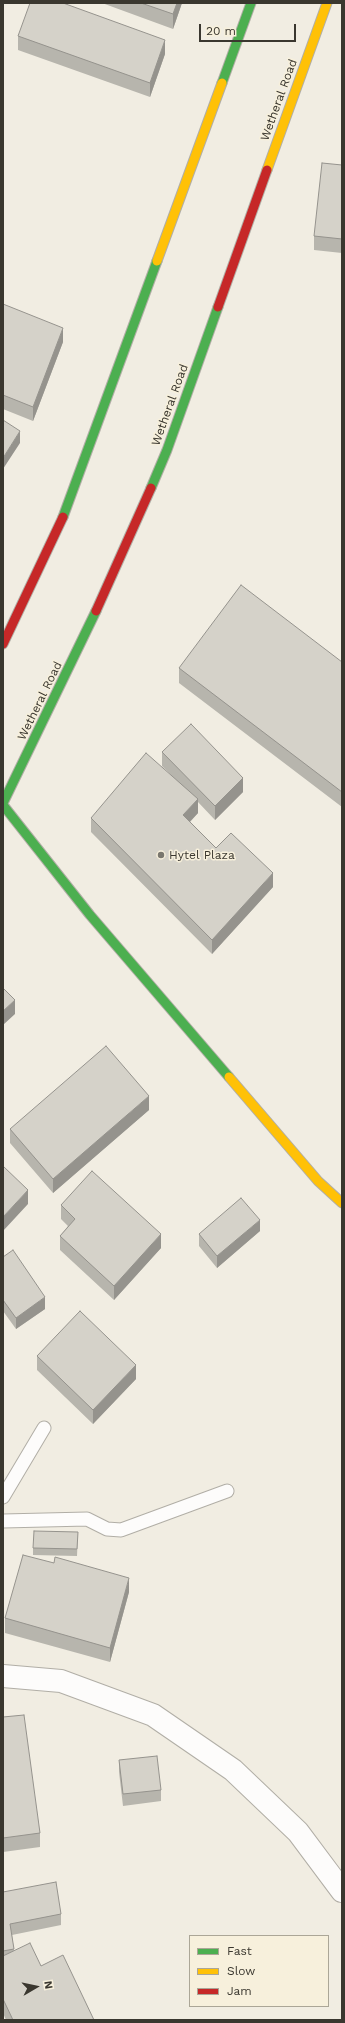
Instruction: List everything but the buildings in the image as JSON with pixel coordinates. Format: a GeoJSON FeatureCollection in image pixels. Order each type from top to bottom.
{"type":"FeatureCollection","features":[{"type":"Feature","properties":{"kind":"main road"},"geometry":{"type":"LineString","coordinates":[[3,644],[68,507],[251,3]]}},
{"type":"Feature","properties":{"kind":"main road","name":"Wetheral Road"},"geometry":{"type":"LineString","coordinates":[[3,804],[97,610],[167,450],[327,3]]}},
{"type":"Feature","properties":{"kind":"main road"},"geometry":{"type":"LineString","coordinates":[[3,804],[95,921],[318,1181],[342,1203]]}},
{"type":"Feature","properties":{"kind":"street"},"geometry":{"type":"LineString","coordinates":[[3,1676],[61,1682],[154,1715],[233,1770],[298,1832],[342,1891]]}},
{"type":"Feature","properties":{"kind":"lane"},"geometry":{"type":"LineString","coordinates":[[3,1497],[44,1428]]}},
{"type":"Feature","properties":{"kind":"lane"},"geometry":{"type":"LineString","coordinates":[[3,1521],[86,1519],[107,1529],[122,1530],[227,1491]]}},
{"type":"Feature","properties":{"kind":"traffic: fast"},"geometry":{"type":"LineString","coordinates":[[222,83],[251,3]]}},
{"type":"Feature","properties":{"kind":"traffic: fast"},"geometry":{"type":"LineString","coordinates":[[63,517],[157,261]]}},
{"type":"Feature","properties":{"kind":"traffic: fast"},"geometry":{"type":"LineString","coordinates":[[151,488],[167,450],[218,307]]}},
{"type":"Feature","properties":{"kind":"traffic: fast"},"geometry":{"type":"LineString","coordinates":[[3,803],[96,611]]}},
{"type":"Feature","properties":{"kind":"traffic: fast"},"geometry":{"type":"LineString","coordinates":[[3,805],[90,915],[229,1077]]}},
{"type":"Feature","properties":{"kind":"traffic: slow"},"geometry":{"type":"LineString","coordinates":[[267,170],[327,3]]}},
{"type":"Feature","properties":{"kind":"traffic: slow"},"geometry":{"type":"LineString","coordinates":[[157,261],[222,83]]}},
{"type":"Feature","properties":{"kind":"traffic: slow"},"geometry":{"type":"LineString","coordinates":[[229,1077],[318,1181],[342,1203]]}},
{"type":"Feature","properties":{"kind":"traffic: jam"},"geometry":{"type":"LineString","coordinates":[[218,307],[267,170]]}},
{"type":"Feature","properties":{"kind":"traffic: jam"},"geometry":{"type":"LineString","coordinates":[[96,611],[151,488]]}},
{"type":"Feature","properties":{"kind":"traffic: jam"},"geometry":{"type":"LineString","coordinates":[[3,644],[63,517]]}},
{"type":"Feature","properties":{"kind":"place","name":"Hytel Plaza"},"geometry":{"type":"Point","coordinates":[161,855]}}]}
